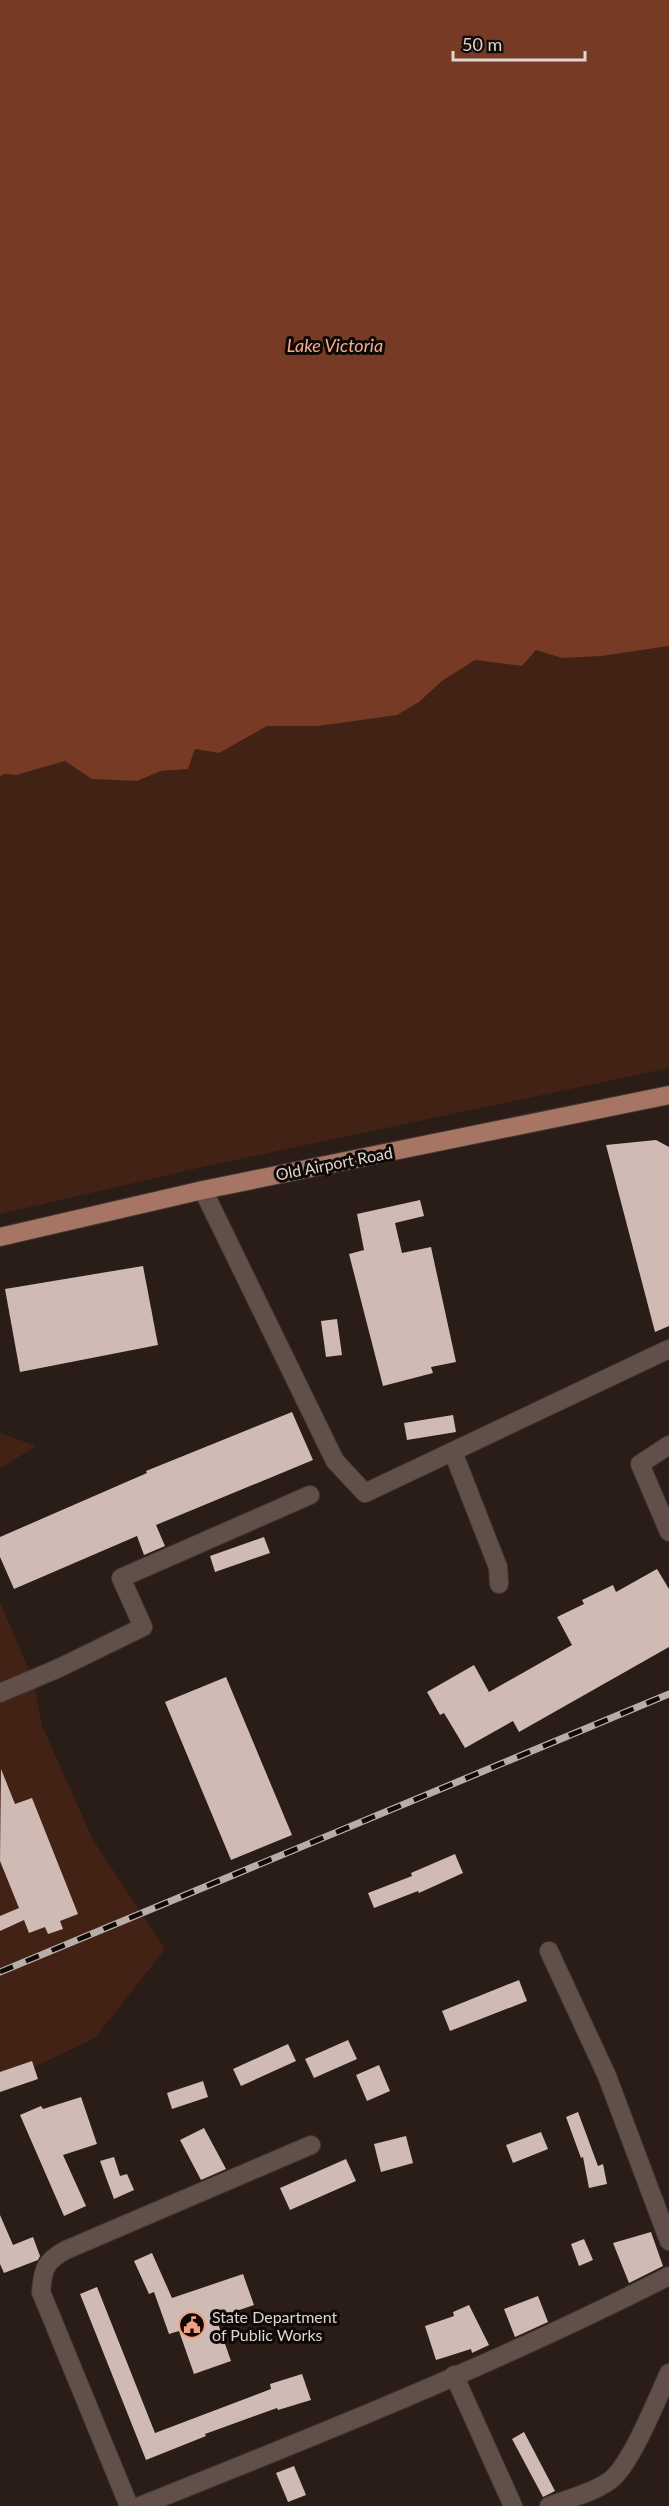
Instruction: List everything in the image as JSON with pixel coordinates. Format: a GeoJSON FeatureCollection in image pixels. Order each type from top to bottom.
{"type":"FeatureCollection","features":[{"type":"Feature","properties":{"kind":"main road","name":"Old Airport Road"},"geometry":{"type":"LineString","coordinates":[[0,1237],[203,1190],[669,1095]]}},
{"type":"Feature","properties":{"kind":"street"},"geometry":{"type":"LineString","coordinates":[[203,1190],[335,1461],[365,1493],[669,1349]]}},
{"type":"Feature","properties":{"kind":"street"},"geometry":{"type":"LineString","coordinates":[[669,1445],[640,1464],[669,1532]]}},
{"type":"Feature","properties":{"kind":"street"},"geometry":{"type":"LineString","coordinates":[[453,1452],[498,1567],[499,1584]]}},
{"type":"Feature","properties":{"kind":"street"},"geometry":{"type":"LineString","coordinates":[[0,1693],[59,1668],[143,1627],[121,1578],[310,1495]]}},
{"type":"Feature","properties":{"kind":"street"},"geometry":{"type":"LineString","coordinates":[[549,1951],[607,2076],[669,2241]]}},
{"type":"Feature","properties":{"kind":"street"},"geometry":{"type":"LineString","coordinates":[[129,2506],[41,2292],[42,2273],[51,2258],[66,2250],[311,2145]]}},
{"type":"Feature","properties":{"kind":"street"},"geometry":{"type":"LineString","coordinates":[[140,2506],[310,2438],[596,2313],[669,2276]]}},
{"type":"Feature","properties":{"kind":"street"},"geometry":{"type":"LineString","coordinates":[[549,2506],[602,2485],[613,2478],[625,2463],[669,2373]]}},
{"type":"Feature","properties":{"kind":"street"},"geometry":{"type":"LineString","coordinates":[[454,2375],[513,2506]]}},
{"type":"Feature","properties":{"kind":"shaded area"},"geometry":{"type":"Polygon","coordinates":[[[669,646],[669,1068],[207,1166],[0,1214],[0,777],[4,774],[16,775],[65,761],[92,779],[137,781],[161,771],[188,769],[195,749],[219,753],[267,726],[318,726],[419,702],[442,681],[475,660],[522,666],[536,650],[562,658],[602,656],[669,646]]]}},
{"type":"Feature","properties":{"kind":"shaded area"},"geometry":{"type":"Polygon","coordinates":[[[0,1433],[36,1446],[0,1469],[0,1433]]]}},
{"type":"Feature","properties":{"kind":"shaded area"},"geometry":{"type":"Polygon","coordinates":[[[0,1602],[34,1682],[42,1726],[93,1840],[165,1949],[95,2038],[22,2073],[0,2089],[0,1602]]]}},
{"type":"Feature","properties":{"kind":"water","name":"Lake Victoria"},"geometry":{"type":"Polygon","coordinates":[[[0,0],[669,0],[669,646],[602,656],[562,658],[536,650],[522,666],[475,660],[442,681],[419,702],[397,715],[318,726],[267,726],[219,753],[195,749],[188,769],[161,771],[137,781],[92,779],[65,761],[16,775],[4,774],[0,777],[0,0]]]}},
{"type":"Feature","properties":{"kind":"building"},"geometry":{"type":"Polygon","coordinates":[[[656,1140],[669,1147],[669,1326],[655,1332],[606,1145],[656,1140]]]}},
{"type":"Feature","properties":{"kind":"building"},"geometry":{"type":"Polygon","coordinates":[[[420,1200],[424,1216],[395,1223],[402,1253],[431,1247],[456,1362],[431,1367],[433,1373],[383,1386],[349,1254],[364,1250],[357,1214],[420,1200]]]}},
{"type":"Feature","properties":{"kind":"building"},"geometry":{"type":"Polygon","coordinates":[[[143,1266],[158,1345],[20,1372],[5,1289],[143,1266]]]}},
{"type":"Feature","properties":{"kind":"building"},"geometry":{"type":"Polygon","coordinates":[[[337,1319],[342,1355],[326,1357],[321,1321],[337,1319]]]}},
{"type":"Feature","properties":{"kind":"building"},"geometry":{"type":"Polygon","coordinates":[[[292,1412],[313,1460],[156,1525],[165,1546],[144,1555],[137,1536],[14,1589],[0,1557],[0,1537],[147,1473],[146,1471],[292,1412]]]}},
{"type":"Feature","properties":{"kind":"building"},"geometry":{"type":"Polygon","coordinates":[[[453,1415],[456,1432],[407,1440],[404,1423],[453,1415]]]}},
{"type":"Feature","properties":{"kind":"building"},"geometry":{"type":"Polygon","coordinates":[[[264,1537],[270,1553],[215,1572],[210,1556],[264,1537]]]}},
{"type":"Feature","properties":{"kind":"building"},"geometry":{"type":"Polygon","coordinates":[[[657,1569],[669,1589],[669,1647],[519,1732],[513,1721],[465,1748],[444,1713],[440,1715],[427,1692],[474,1665],[489,1692],[572,1645],[557,1617],[584,1604],[582,1600],[613,1585],[616,1592],[657,1569]]]}},
{"type":"Feature","properties":{"kind":"building"},"geometry":{"type":"Polygon","coordinates":[[[226,1677],[292,1835],[231,1860],[165,1702],[226,1677]]]}},
{"type":"Feature","properties":{"kind":"building"},"geometry":{"type":"Polygon","coordinates":[[[1,1769],[15,1804],[32,1798],[78,1914],[60,1921],[63,1929],[48,1934],[45,1927],[29,1933],[24,1920],[0,1931],[0,1916],[19,1908],[0,1861],[1,1769]]]}},
{"type":"Feature","properties":{"kind":"building"},"geometry":{"type":"Polygon","coordinates":[[[455,1854],[463,1873],[419,1893],[418,1891],[374,1908],[368,1893],[412,1876],[411,1873],[455,1854]]]}},
{"type":"Feature","properties":{"kind":"building"},"geometry":{"type":"Polygon","coordinates":[[[519,1980],[527,2001],[450,2031],[442,2011],[519,1980]]]}},
{"type":"Feature","properties":{"kind":"building"},"geometry":{"type":"Polygon","coordinates":[[[348,2040],[357,2059],[314,2078],[305,2059],[348,2040]]]}},
{"type":"Feature","properties":{"kind":"building"},"geometry":{"type":"Polygon","coordinates":[[[288,2044],[296,2061],[241,2086],[233,2069],[288,2044]]]}},
{"type":"Feature","properties":{"kind":"building"},"geometry":{"type":"Polygon","coordinates":[[[32,2061],[38,2079],[0,2092],[0,2072],[32,2061]]]}},
{"type":"Feature","properties":{"kind":"building"},"geometry":{"type":"Polygon","coordinates":[[[379,2065],[390,2091],[367,2101],[356,2075],[379,2065]]]}},
{"type":"Feature","properties":{"kind":"building"},"geometry":{"type":"Polygon","coordinates":[[[203,2081],[208,2097],[172,2109],[167,2093],[203,2081]]]}},
{"type":"Feature","properties":{"kind":"building"},"geometry":{"type":"Polygon","coordinates":[[[81,2097],[97,2144],[63,2155],[86,2206],[64,2216],[20,2115],[41,2106],[43,2109],[81,2097]]]}},
{"type":"Feature","properties":{"kind":"building"},"geometry":{"type":"Polygon","coordinates":[[[578,2112],[598,2166],[603,2164],[607,2184],[589,2188],[583,2157],[581,2158],[566,2117],[578,2112]]]}},
{"type":"Feature","properties":{"kind":"building"},"geometry":{"type":"Polygon","coordinates":[[[204,2128],[226,2169],[201,2180],[180,2140],[204,2128]]]}},
{"type":"Feature","properties":{"kind":"building"},"geometry":{"type":"Polygon","coordinates":[[[541,2132],[548,2149],[513,2163],[506,2145],[541,2132]]]}},
{"type":"Feature","properties":{"kind":"building"},"geometry":{"type":"Polygon","coordinates":[[[406,2136],[413,2163],[381,2172],[374,2144],[406,2136]]]}},
{"type":"Feature","properties":{"kind":"building"},"geometry":{"type":"Polygon","coordinates":[[[114,2157],[120,2176],[127,2174],[134,2190],[114,2199],[100,2161],[114,2157]]]}},
{"type":"Feature","properties":{"kind":"building"},"geometry":{"type":"Polygon","coordinates":[[[346,2159],[356,2181],[290,2210],[280,2188],[346,2159]]]}},
{"type":"Feature","properties":{"kind":"building"},"geometry":{"type":"Polygon","coordinates":[[[0,2215],[13,2245],[33,2237],[40,2256],[38,2260],[4,2273],[0,2264],[0,2215]]]}},
{"type":"Feature","properties":{"kind":"building"},"geometry":{"type":"Polygon","coordinates":[[[651,2232],[663,2266],[629,2283],[613,2243],[651,2232]]]}},
{"type":"Feature","properties":{"kind":"building"},"geometry":{"type":"Polygon","coordinates":[[[584,2239],[593,2260],[579,2266],[571,2244],[584,2239]]]}},
{"type":"Feature","properties":{"kind":"building","name":"State Department of Public Works"},"geometry":{"type":"Polygon","coordinates":[[[152,2253],[172,2298],[243,2274],[254,2305],[216,2318],[231,2361],[194,2374],[179,2331],[169,2334],[154,2292],[149,2294],[134,2261],[152,2253]]]}},
{"type":"Feature","properties":{"kind":"building"},"geometry":{"type":"Polygon","coordinates":[[[97,2287],[155,2433],[271,2389],[270,2384],[302,2374],[311,2400],[278,2410],[277,2408],[205,2434],[206,2436],[146,2460],[80,2294],[97,2287]]]}},
{"type":"Feature","properties":{"kind":"building"},"geometry":{"type":"Polygon","coordinates":[[[538,2296],[548,2322],[515,2337],[504,2309],[538,2296]]]}},
{"type":"Feature","properties":{"kind":"building"},"geometry":{"type":"Polygon","coordinates":[[[469,2305],[489,2345],[472,2353],[471,2349],[436,2360],[425,2326],[454,2316],[453,2312],[469,2305]]]}},
{"type":"Feature","properties":{"kind":"building"},"geometry":{"type":"Polygon","coordinates":[[[524,2432],[555,2491],[543,2497],[512,2439],[524,2432]]]}},
{"type":"Feature","properties":{"kind":"building"},"geometry":{"type":"Polygon","coordinates":[[[294,2466],[306,2495],[288,2502],[276,2473],[294,2466]]]}},
{"type":"Feature","properties":{"kind":"railway"},"geometry":{"type":"LineString","coordinates":[[0,1972],[669,1694]]}},
{"type":"Feature","properties":{"kind":"place","name":"State Department of Public Works"},"geometry":{"type":"Point","coordinates":[192,2325]}}]}
